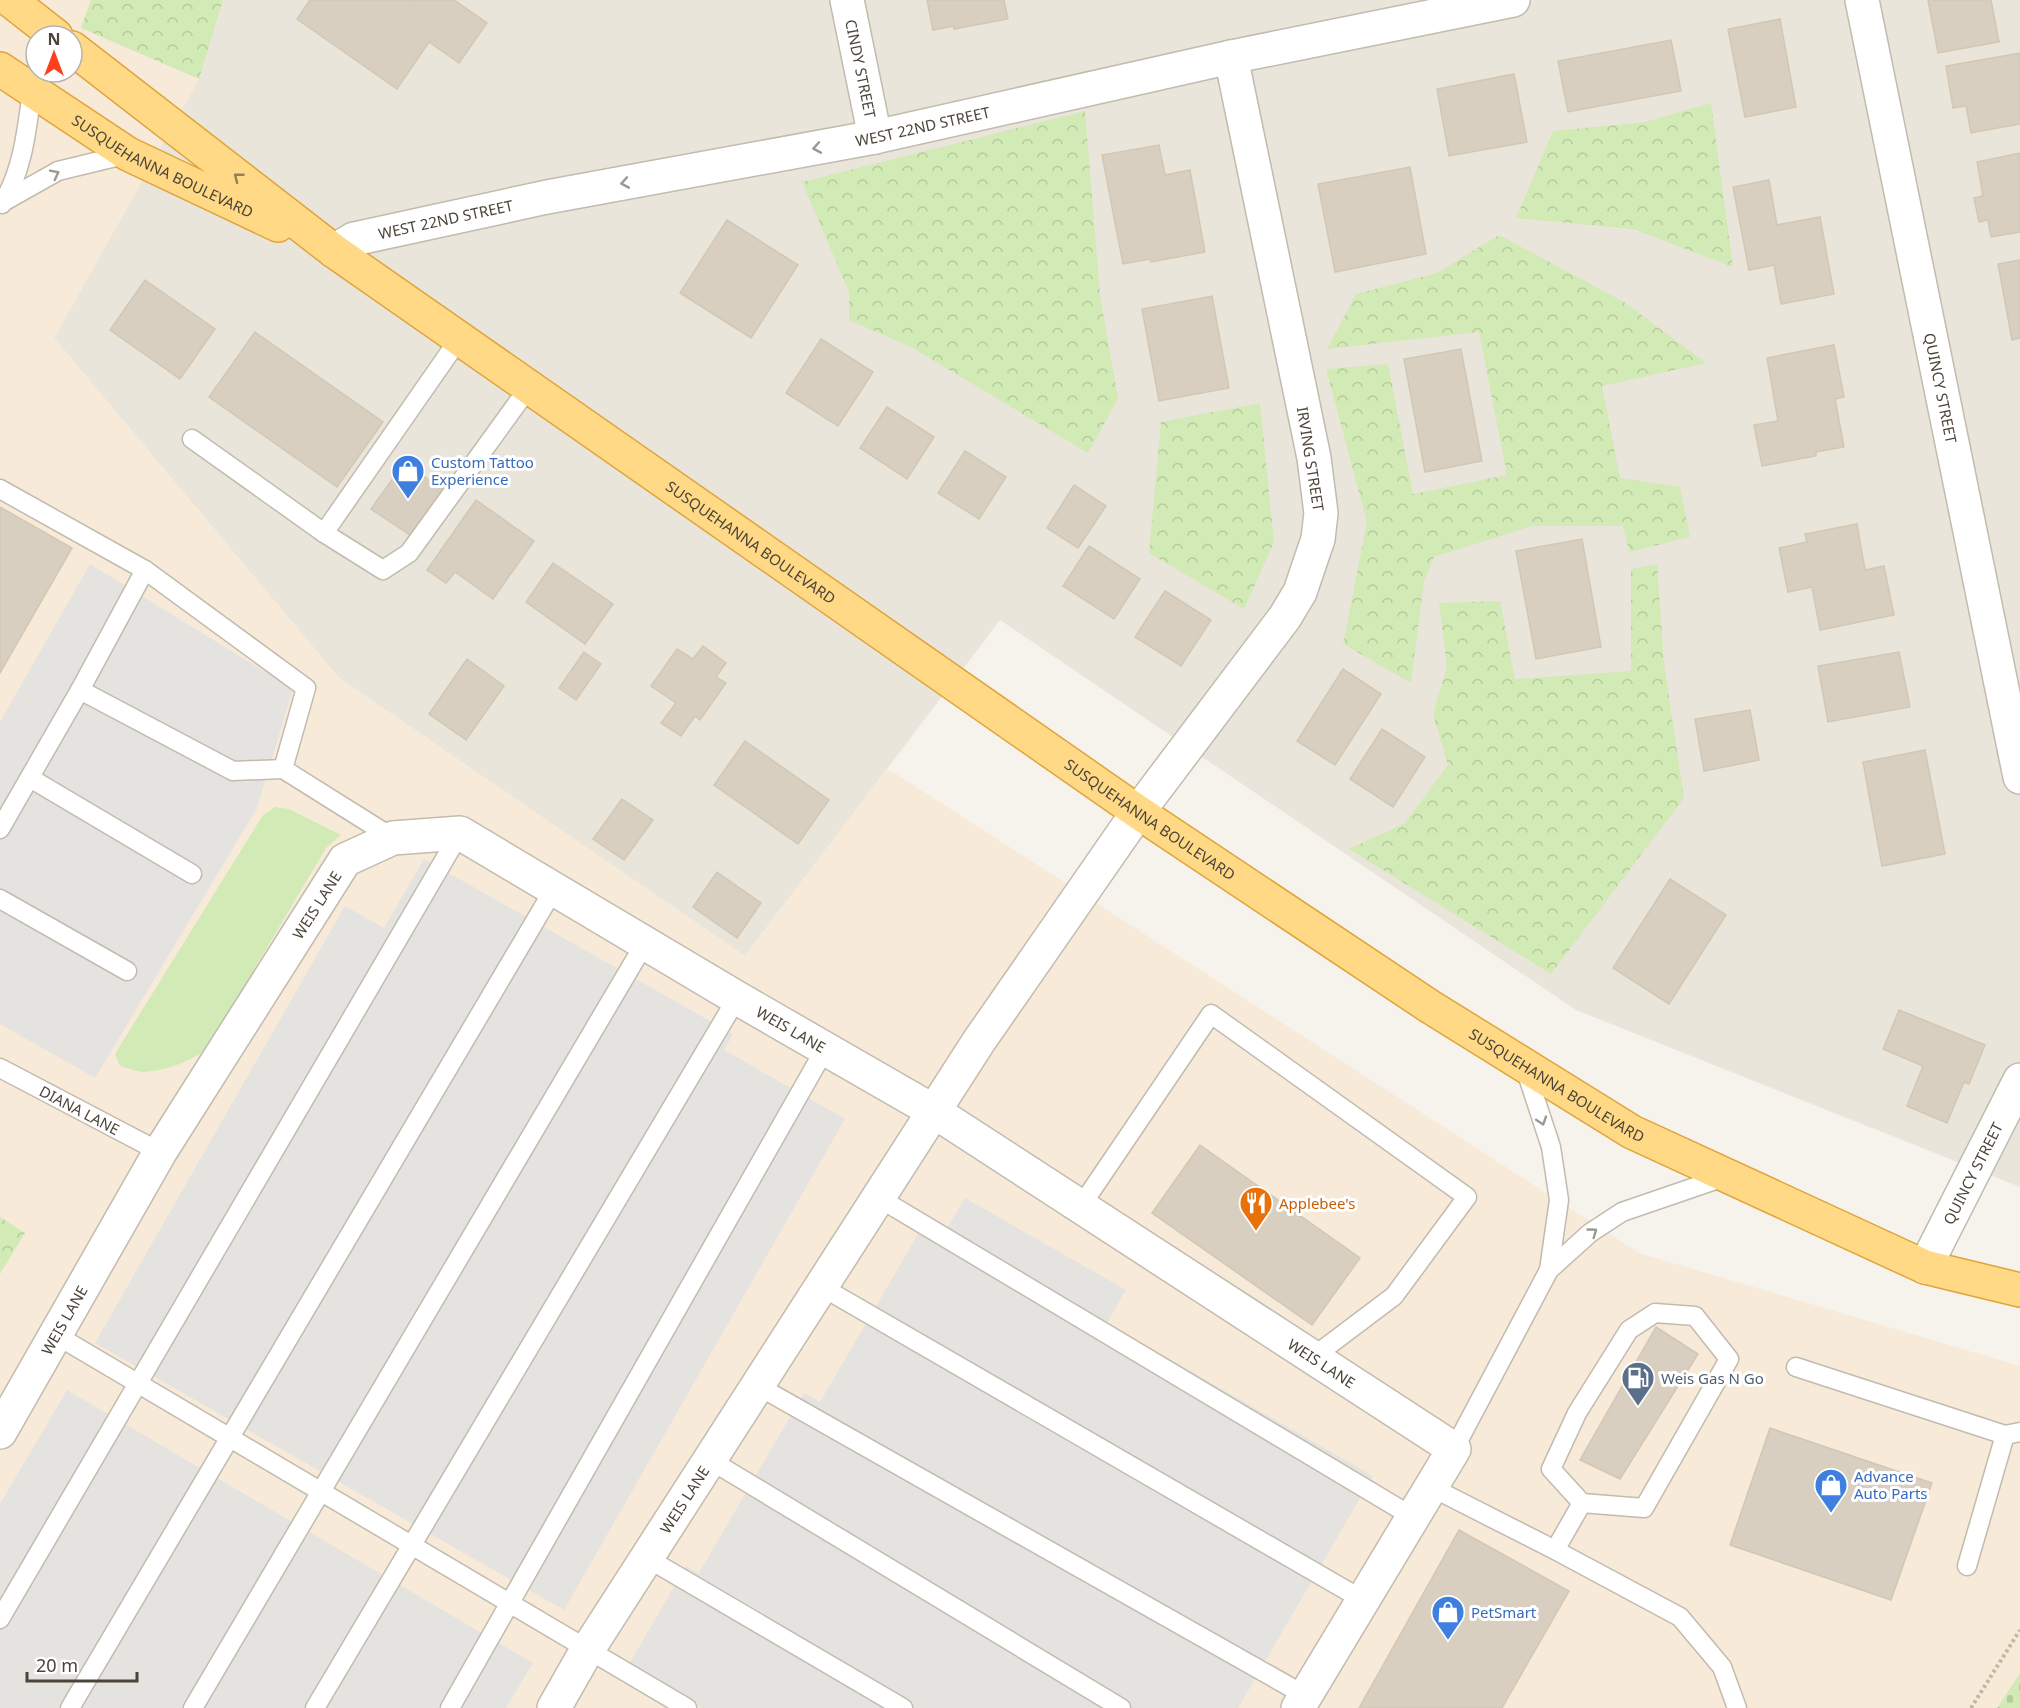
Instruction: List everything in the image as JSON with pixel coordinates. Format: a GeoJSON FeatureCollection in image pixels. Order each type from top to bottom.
{"type":"FeatureCollection","features":[{"type":"Feature","properties":{"kind":"highway"},"geometry":{"type":"LineString","coordinates":[[10,0],[41,24]]}},
{"type":"Feature","properties":{"kind":"highway","name":"SUSQUEHANNA BOULEVARD"},"geometry":{"type":"LineString","coordinates":[[84,57],[334,251],[1138,812],[1429,1006],[1632,1132],[1925,1267],[2020,1290]]}},
{"type":"Feature","properties":{"kind":"highway","name":"SUSQUEHANNA BOULEVARD"},"geometry":{"type":"LineString","coordinates":[[0,69],[128,154],[334,251]]}},
{"type":"Feature","properties":{"kind":"street","name":"CINDY STREET"},"geometry":{"type":"LineString","coordinates":[[847,0],[875,137]]}},
{"type":"Feature","properties":{"kind":"street","name":"WEST 22ND STREET"},"geometry":{"type":"LineString","coordinates":[[334,251],[354,239],[547,197],[875,137],[1231,57],[1513,0]]}},
{"type":"Feature","properties":{"kind":"street","name":"QUINCY STREET"},"geometry":{"type":"LineString","coordinates":[[1862,0],[2020,777]]}},
{"type":"Feature","properties":{"kind":"street","name":"IRVING STREET"},"geometry":{"type":"LineString","coordinates":[[1138,812],[1285,617],[1300,592],[1318,538],[1321,513],[1314,458],[1231,57]]}},
{"type":"Feature","properties":{"kind":"street","name":"WEIS LANE"},"geometry":{"type":"LineString","coordinates":[[554,1708],[589,1649],[979,1041],[1138,812]]}},
{"type":"Feature","properties":{"kind":"street","name":"WEIS LANE"},"geometry":{"type":"LineString","coordinates":[[0,1432],[160,1152],[345,860],[393,838],[460,833],[737,998],[935,1112],[1454,1449]]}},
{"type":"Feature","properties":{"kind":"street","name":"QUINCY STREET"},"geometry":{"type":"LineString","coordinates":[[1925,1267],[2020,1080]]}},
{"type":"Feature","properties":{"kind":"street"},"geometry":{"type":"LineString","coordinates":[[1302,1702],[1454,1449]]}},
{"type":"Feature","properties":{"kind":"lane"},"geometry":{"type":"LineString","coordinates":[[2,204],[19,164],[26,136],[32,91]]}},
{"type":"Feature","properties":{"kind":"lane"},"geometry":{"type":"LineString","coordinates":[[2,204],[58,171],[128,154]]}},
{"type":"Feature","properties":{"kind":"lane"},"geometry":{"type":"LineString","coordinates":[[324,533],[459,339]]}},
{"type":"Feature","properties":{"kind":"lane"},"geometry":{"type":"LineString","coordinates":[[192,439],[324,533],[384,570],[409,553],[529,387]]}},
{"type":"Feature","properties":{"kind":"lane"},"geometry":{"type":"LineString","coordinates":[[0,489],[145,570],[306,688],[283,770]]}},
{"type":"Feature","properties":{"kind":"lane"},"geometry":{"type":"LineString","coordinates":[[0,829],[80,690],[145,570]]}},
{"type":"Feature","properties":{"kind":"lane"},"geometry":{"type":"LineString","coordinates":[[80,690],[233,771],[283,770],[393,838]]}},
{"type":"Feature","properties":{"kind":"lane"},"geometry":{"type":"LineString","coordinates":[[30,778],[192,874]]}},
{"type":"Feature","properties":{"kind":"lane"},"geometry":{"type":"LineString","coordinates":[[0,1619],[460,833]]}},
{"type":"Feature","properties":{"kind":"lane"},"geometry":{"type":"LineString","coordinates":[[70,1708],[554,889]]}},
{"type":"Feature","properties":{"kind":"lane"},"geometry":{"type":"LineString","coordinates":[[0,899],[127,971]]}},
{"type":"Feature","properties":{"kind":"lane"},"geometry":{"type":"LineString","coordinates":[[193,1708],[645,943]]}},
{"type":"Feature","properties":{"kind":"lane"},"geometry":{"type":"LineString","coordinates":[[315,1708],[737,998]]}},
{"type":"Feature","properties":{"kind":"lane"},"geometry":{"type":"LineString","coordinates":[[1081,1206],[1211,1014],[1467,1197],[1394,1296],[1313,1357]]}},
{"type":"Feature","properties":{"kind":"lane"},"geometry":{"type":"LineString","coordinates":[[450,1708],[825,1049]]}},
{"type":"Feature","properties":{"kind":"lane"},"geometry":{"type":"LineString","coordinates":[[1454,1449],[1549,1270],[1559,1200],[1551,1147],[1524,1065]]}},
{"type":"Feature","properties":{"kind":"lane","name":"DIANA LANE"},"geometry":{"type":"LineString","coordinates":[[0,1068],[160,1152]]}},
{"type":"Feature","properties":{"kind":"lane"},"geometry":{"type":"LineString","coordinates":[[1549,1270],[1590,1233],[1622,1212],[1727,1176]]}},
{"type":"Feature","properties":{"kind":"lane"},"geometry":{"type":"LineString","coordinates":[[879,1198],[1413,1517]]}},
{"type":"Feature","properties":{"kind":"lane"},"geometry":{"type":"LineString","coordinates":[[822,1287],[1363,1600]]}},
{"type":"Feature","properties":{"kind":"lane"},"geometry":{"type":"LineString","coordinates":[[1655,1313],[1695,1316],[1729,1359],[1644,1508],[1582,1503],[1551,1469],[1577,1413],[1629,1330],[1655,1313]]}},
{"type":"Feature","properties":{"kind":"lane"},"geometry":{"type":"LineString","coordinates":[[56,1335],[589,1649],[662,1702],[687,1708]]}},
{"type":"Feature","properties":{"kind":"lane"},"geometry":{"type":"LineString","coordinates":[[1796,1367],[2013,1434],[1967,1566]]}},
{"type":"Feature","properties":{"kind":"lane"},"geometry":{"type":"LineString","coordinates":[[758,1386],[1302,1702]]}},
{"type":"Feature","properties":{"kind":"lane"},"geometry":{"type":"LineString","coordinates":[[710,1460],[1121,1708]]}},
{"type":"Feature","properties":{"kind":"lane"},"geometry":{"type":"LineString","coordinates":[[1431,1487],[1680,1617],[1722,1667],[1737,1708]]}},
{"type":"Feature","properties":{"kind":"lane"},"geometry":{"type":"LineString","coordinates":[[1555,1550],[1582,1503]]}},
{"type":"Feature","properties":{"kind":"lane"},"geometry":{"type":"LineString","coordinates":[[647,1558],[903,1708]]}},
{"type":"Feature","properties":{"kind":"path"},"geometry":{"type":"LineString","coordinates":[[1971,1708],[2020,1630]]}},
{"type":"Feature","properties":{"kind":"shaded area"},"geometry":{"type":"Polygon","coordinates":[[[0,0],[104,0],[199,79],[54,338],[339,678],[745,956],[887,768],[1639,1253],[2020,1366],[2020,1673],[1997,1708],[0,1708],[0,1274],[25,1233],[0,1217],[0,0]]]}},
{"type":"Feature","properties":{"kind":"shaded area"},"geometry":{"type":"Polygon","coordinates":[[[104,0],[2020,0],[2020,1187],[1576,1010],[1000,620],[745,956],[339,678],[54,338],[199,79],[104,0]]]}},
{"type":"Feature","properties":{"kind":"shaded area"},"geometry":{"type":"Polygon","coordinates":[[[90,564],[293,689],[257,808],[95,1078],[0,1024],[0,722],[90,564]]]}},
{"type":"Feature","properties":{"kind":"shaded area"},"geometry":{"type":"Polygon","coordinates":[[[424,859],[733,1034],[724,1050],[845,1119],[564,1610],[95,1343],[345,906],[384,928],[424,859]]]}},
{"type":"Feature","properties":{"kind":"shaded area"},"geometry":{"type":"Polygon","coordinates":[[[965,1198],[1126,1290],[1107,1323],[1373,1476],[1238,1708],[701,1708],[628,1666],[686,1566],[699,1573],[804,1393],[820,1402],[928,1217],[947,1228],[965,1198]]]}},
{"type":"Feature","properties":{"kind":"shaded area"},"geometry":{"type":"Polygon","coordinates":[[[67,1390],[533,1663],[506,1708],[0,1708],[0,1504],[67,1390]]]}},
{"type":"Feature","properties":{"kind":"green space"},"geometry":{"type":"Polygon","coordinates":[[[91,0],[223,0],[199,79],[84,29],[82,24],[91,0]]]}},
{"type":"Feature","properties":{"kind":"green space"},"geometry":{"type":"Polygon","coordinates":[[[1711,103],[1733,267],[1633,229],[1516,218],[1553,131],[1645,122],[1711,103]]]}},
{"type":"Feature","properties":{"kind":"green space"},"geometry":{"type":"Polygon","coordinates":[[[1085,111],[1100,295],[1118,399],[1088,453],[911,347],[849,320],[849,292],[802,182],[1085,111]]]}},
{"type":"Feature","properties":{"kind":"green space"},"geometry":{"type":"Polygon","coordinates":[[[1499,235],[1624,302],[1706,363],[1602,386],[1620,478],[1680,487],[1690,537],[1629,552],[1623,526],[1532,526],[1434,557],[1424,581],[1411,683],[1343,644],[1367,522],[1326,369],[1388,364],[1413,494],[1507,475],[1479,332],[1327,349],[1356,294],[1437,273],[1499,235]]]}},
{"type":"Feature","properties":{"kind":"green space"},"geometry":{"type":"Polygon","coordinates":[[[1260,403],[1274,542],[1244,609],[1149,553],[1161,422],[1260,403]]]}},
{"type":"Feature","properties":{"kind":"green space"},"geometry":{"type":"Polygon","coordinates":[[[1657,564],[1664,663],[1684,798],[1551,974],[1349,849],[1405,823],[1448,765],[1433,714],[1447,667],[1439,603],[1500,601],[1515,679],[1631,671],[1631,569],[1657,564]]]}},
{"type":"Feature","properties":{"kind":"green space"},"geometry":{"type":"Polygon","coordinates":[[[275,807],[289,809],[341,835],[326,848],[207,1049],[185,1061],[153,1071],[141,1072],[120,1066],[115,1054],[263,815],[275,807]]]}},
{"type":"Feature","properties":{"kind":"green space"},"geometry":{"type":"Polygon","coordinates":[[[0,1217],[25,1233],[0,1274],[0,1217]]]}},
{"type":"Feature","properties":{"kind":"green space"},"geometry":{"type":"Polygon","coordinates":[[[2020,1673],[2020,1708],[1997,1708],[2020,1673]]]}},
{"type":"Feature","properties":{"kind":"building"},"geometry":{"type":"Polygon","coordinates":[[[310,0],[454,0],[487,23],[459,63],[429,42],[397,89],[297,19],[310,0]]]}},
{"type":"Feature","properties":{"kind":"building"},"geometry":{"type":"Polygon","coordinates":[[[927,0],[1004,0],[1008,19],[954,29],[954,26],[933,30],[927,0]]]}},
{"type":"Feature","properties":{"kind":"building"},"geometry":{"type":"Polygon","coordinates":[[[1928,0],[1991,0],[1999,42],[1938,53],[1928,0]]]}},
{"type":"Feature","properties":{"kind":"building"},"geometry":{"type":"Polygon","coordinates":[[[1780,19],[1796,107],[1745,117],[1728,29],[1780,19]]]}},
{"type":"Feature","properties":{"kind":"building"},"geometry":{"type":"Polygon","coordinates":[[[1671,40],[1681,91],[1568,112],[1558,61],[1671,40]]]}},
{"type":"Feature","properties":{"kind":"building"},"geometry":{"type":"Polygon","coordinates":[[[2020,53],[2020,124],[1971,133],[1966,106],[1953,108],[1946,66],[2020,53]]]}},
{"type":"Feature","properties":{"kind":"building"},"geometry":{"type":"Polygon","coordinates":[[[1514,74],[1527,142],[1449,156],[1437,89],[1514,74]]]}},
{"type":"Feature","properties":{"kind":"building"},"geometry":{"type":"Polygon","coordinates":[[[1159,145],[1165,175],[1190,170],[1205,252],[1151,262],[1150,259],[1123,264],[1102,155],[1159,145]]]}},
{"type":"Feature","properties":{"kind":"building"},"geometry":{"type":"Polygon","coordinates":[[[2020,153],[2020,232],[1991,237],[1988,220],[1979,222],[1974,198],[1983,196],[1977,162],[2020,153]]]}},
{"type":"Feature","properties":{"kind":"building"},"geometry":{"type":"Polygon","coordinates":[[[1410,167],[1426,254],[1335,272],[1318,184],[1410,167]]]}},
{"type":"Feature","properties":{"kind":"building"},"geometry":{"type":"Polygon","coordinates":[[[1769,180],[1777,225],[1820,217],[1834,294],[1781,304],[1774,265],[1749,270],[1733,187],[1769,180]]]}},
{"type":"Feature","properties":{"kind":"building"},"geometry":{"type":"Polygon","coordinates":[[[727,220],[798,265],[751,338],[680,293],[727,220]]]}},
{"type":"Feature","properties":{"kind":"building"},"geometry":{"type":"Polygon","coordinates":[[[2020,260],[2020,338],[2012,340],[1998,264],[2020,260]]]}},
{"type":"Feature","properties":{"kind":"building"},"geometry":{"type":"Polygon","coordinates":[[[145,280],[215,329],[180,379],[110,330],[145,280]]]}},
{"type":"Feature","properties":{"kind":"building"},"geometry":{"type":"Polygon","coordinates":[[[1212,296],[1229,388],[1159,401],[1142,309],[1212,296]]]}},
{"type":"Feature","properties":{"kind":"building"},"geometry":{"type":"Polygon","coordinates":[[[255,332],[383,422],[337,487],[209,397],[255,332]]]}},
{"type":"Feature","properties":{"kind":"building"},"geometry":{"type":"Polygon","coordinates":[[[821,339],[873,372],[838,426],[786,393],[821,339]]]}},
{"type":"Feature","properties":{"kind":"building"},"geometry":{"type":"Polygon","coordinates":[[[1834,345],[1844,397],[1835,399],[1844,447],[1816,452],[1816,456],[1762,466],[1754,425],[1778,421],[1767,358],[1834,345]]]}},
{"type":"Feature","properties":{"kind":"building"},"geometry":{"type":"Polygon","coordinates":[[[1461,349],[1482,461],[1425,472],[1404,359],[1461,349]]]}},
{"type":"Feature","properties":{"kind":"building"},"geometry":{"type":"Polygon","coordinates":[[[887,407],[934,437],[907,479],[860,448],[887,407]]]}},
{"type":"Feature","properties":{"kind":"building"},"geometry":{"type":"Polygon","coordinates":[[[965,451],[1006,477],[979,519],[938,493],[965,451]]]}},
{"type":"Feature","properties":{"kind":"building","name":"Custom Tattoo Experience"},"geometry":{"type":"Polygon","coordinates":[[[404,463],[445,491],[413,537],[371,509],[404,463]]]}},
{"type":"Feature","properties":{"kind":"building"},"geometry":{"type":"Polygon","coordinates":[[[1074,485],[1106,506],[1078,548],[1047,528],[1074,485]]]}},
{"type":"Feature","properties":{"kind":"building"},"geometry":{"type":"Polygon","coordinates":[[[476,500],[534,541],[493,599],[455,572],[446,583],[427,570],[476,500]]]}},
{"type":"Feature","properties":{"kind":"building"},"geometry":{"type":"Polygon","coordinates":[[[0,507],[72,548],[0,673],[0,507]]]}},
{"type":"Feature","properties":{"kind":"building"},"geometry":{"type":"Polygon","coordinates":[[[1857,524],[1865,570],[1884,566],[1894,615],[1820,630],[1812,587],[1788,592],[1779,548],[1807,542],[1805,534],[1857,524]]]}},
{"type":"Feature","properties":{"kind":"building"},"geometry":{"type":"Polygon","coordinates":[[[1582,539],[1601,647],[1536,659],[1516,551],[1582,539]]]}},
{"type":"Feature","properties":{"kind":"building"},"geometry":{"type":"Polygon","coordinates":[[[1089,546],[1140,579],[1114,619],[1063,586],[1089,546]]]}},
{"type":"Feature","properties":{"kind":"building"},"geometry":{"type":"Polygon","coordinates":[[[553,563],[613,604],[585,644],[526,602],[553,563]]]}},
{"type":"Feature","properties":{"kind":"building"},"geometry":{"type":"Polygon","coordinates":[[[1165,591],[1211,620],[1181,666],[1135,637],[1165,591]]]}},
{"type":"Feature","properties":{"kind":"building"},"geometry":{"type":"Polygon","coordinates":[[[703,646],[726,663],[716,677],[726,683],[700,720],[695,716],[681,736],[661,723],[676,703],[651,686],[677,649],[693,659],[703,646]]]}},
{"type":"Feature","properties":{"kind":"building"},"geometry":{"type":"Polygon","coordinates":[[[584,652],[601,664],[576,700],[559,688],[584,652]]]}},
{"type":"Feature","properties":{"kind":"building"},"geometry":{"type":"Polygon","coordinates":[[[1899,652],[1910,707],[1828,722],[1818,666],[1899,652]]]}},
{"type":"Feature","properties":{"kind":"building"},"geometry":{"type":"Polygon","coordinates":[[[467,659],[504,686],[466,740],[429,714],[467,659]]]}},
{"type":"Feature","properties":{"kind":"building"},"geometry":{"type":"Polygon","coordinates":[[[1343,669],[1381,694],[1335,765],[1297,741],[1343,669]]]}},
{"type":"Feature","properties":{"kind":"building"},"geometry":{"type":"Polygon","coordinates":[[[1750,710],[1759,760],[1704,771],[1695,719],[1750,710]]]}},
{"type":"Feature","properties":{"kind":"building"},"geometry":{"type":"Polygon","coordinates":[[[1382,729],[1425,757],[1393,807],[1350,779],[1382,729]]]}},
{"type":"Feature","properties":{"kind":"building"},"geometry":{"type":"Polygon","coordinates":[[[745,741],[829,800],[798,844],[714,785],[745,741]]]}},
{"type":"Feature","properties":{"kind":"building"},"geometry":{"type":"Polygon","coordinates":[[[1925,750],[1945,854],[1882,866],[1863,762],[1925,750]]]}},
{"type":"Feature","properties":{"kind":"building"},"geometry":{"type":"Polygon","coordinates":[[[622,799],[653,820],[624,860],[593,839],[622,799]]]}},
{"type":"Feature","properties":{"kind":"building"},"geometry":{"type":"Polygon","coordinates":[[[717,872],[761,903],[737,938],[693,907],[717,872]]]}},
{"type":"Feature","properties":{"kind":"building"},"geometry":{"type":"Polygon","coordinates":[[[1670,879],[1726,915],[1669,1004],[1613,968],[1670,879]]]}},
{"type":"Feature","properties":{"kind":"building"},"geometry":{"type":"Polygon","coordinates":[[[1899,1010],[1985,1045],[1969,1084],[1964,1082],[1947,1123],[1907,1106],[1923,1066],[1883,1049],[1899,1010]]]}},
{"type":"Feature","properties":{"kind":"building"},"geometry":{"type":"Polygon","coordinates":[[[1200,1145],[1360,1258],[1312,1325],[1152,1213],[1200,1145]]]}},
{"type":"Feature","properties":{"kind":"building","name":"Weis Gas N Go"},"geometry":{"type":"Polygon","coordinates":[[[1656,1327],[1698,1354],[1620,1479],[1580,1460],[1656,1327]]]}},
{"type":"Feature","properties":{"kind":"building","name":"Advance Auto Parts"},"geometry":{"type":"Polygon","coordinates":[[[1770,1428],[1932,1483],[1891,1600],[1730,1545],[1770,1428]]]}},
{"type":"Feature","properties":{"kind":"building"},"geometry":{"type":"Polygon","coordinates":[[[1459,1530],[1569,1591],[1502,1708],[1359,1708],[1459,1530]]]}},
{"type":"Feature","properties":{"kind":"place","name":"Custom Tattoo Experience"},"geometry":{"type":"Point","coordinates":[408,500]}},
{"type":"Feature","properties":{"kind":"place","name":"Applebee's"},"geometry":{"type":"Point","coordinates":[1256,1232]}},
{"type":"Feature","properties":{"kind":"place","name":"Weis Gas N Go"},"geometry":{"type":"Point","coordinates":[1638,1407]}},
{"type":"Feature","properties":{"kind":"place","name":"Advance Auto Parts"},"geometry":{"type":"Point","coordinates":[1831,1514]}},
{"type":"Feature","properties":{"kind":"place","name":"PetSmart"},"geometry":{"type":"Point","coordinates":[1448,1641]}}]}
